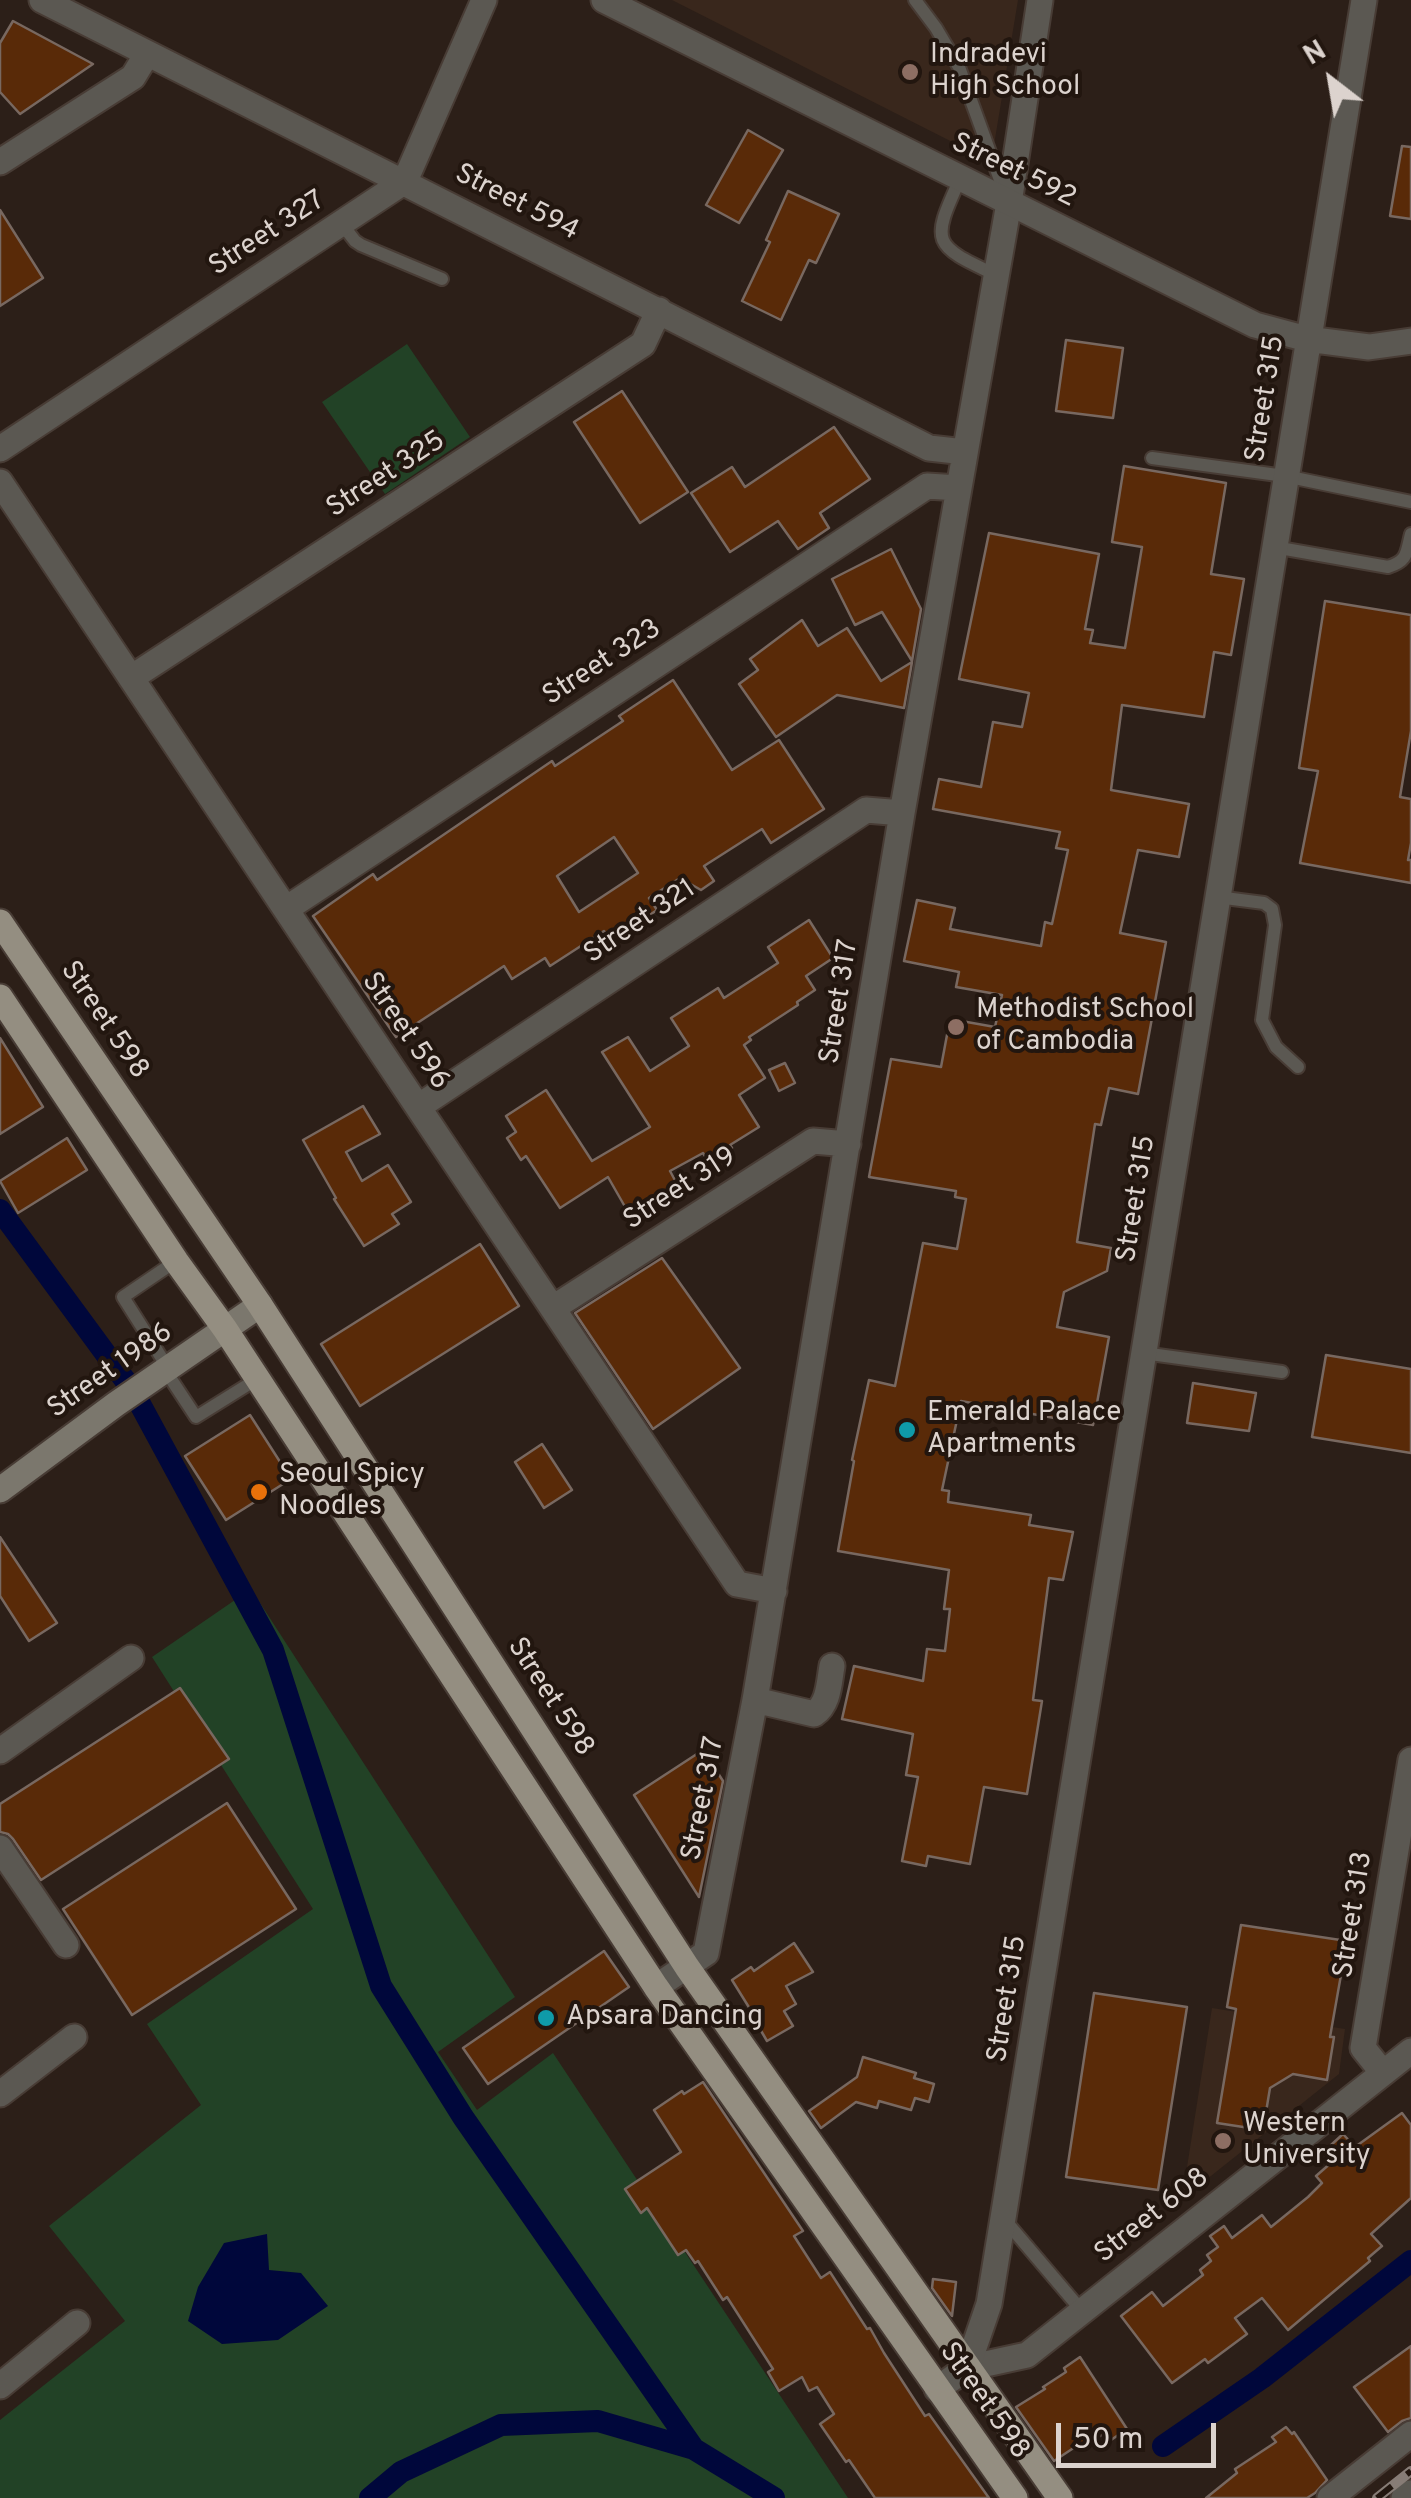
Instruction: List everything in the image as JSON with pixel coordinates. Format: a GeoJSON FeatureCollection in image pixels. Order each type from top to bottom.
{"type":"FeatureCollection","features":[{"type":"Feature","properties":{"kind":"main road","name":"Street 598"},"geometry":{"type":"LineString","coordinates":[[0,922],[260,1306],[687,1966],[1060,2498]]}},
{"type":"Feature","properties":{"kind":"main road","name":"Street 598"},"geometry":{"type":"LineString","coordinates":[[0,996],[225,1329],[656,1986],[1015,2498]]}},
{"type":"Feature","properties":{"kind":"main road","name":"Street 1986"},"geometry":{"type":"LineString","coordinates":[[0,1490],[161,1372],[260,1306]]}},
{"type":"Feature","properties":{"kind":"main road"},"geometry":{"type":"LineString","coordinates":[[352,1524],[388,1503]]}},
{"type":"Feature","properties":{"kind":"street","name":"Street 594"},"geometry":{"type":"LineString","coordinates":[[42,0],[929,448],[965,452]]}},
{"type":"Feature","properties":{"kind":"street"},"geometry":{"type":"LineString","coordinates":[[405,182],[484,0]]}},
{"type":"Feature","properties":{"kind":"street","name":"Street 592"},"geometry":{"type":"LineString","coordinates":[[604,0],[1255,325],[1307,339],[1369,347],[1411,342]]}},
{"type":"Feature","properties":{"kind":"street","name":"Street 317"},"geometry":{"type":"LineString","coordinates":[[656,1986],[706,1953],[755,1700],[1040,0]]}},
{"type":"Feature","properties":{"kind":"street","name":"Street 315"},"geometry":{"type":"LineString","coordinates":[[967,2368],[989,2304],[1004,2219],[1364,0]]}},
{"type":"Feature","properties":{"kind":"street"},"geometry":{"type":"LineString","coordinates":[[0,162],[133,77],[147,54]]}},
{"type":"Feature","properties":{"kind":"street","name":"Street 327"},"geometry":{"type":"LineString","coordinates":[[0,449],[405,182]]}},
{"type":"Feature","properties":{"kind":"street","name":"Street 325"},"geometry":{"type":"LineString","coordinates":[[131,678],[644,344],[660,310]]}},
{"type":"Feature","properties":{"kind":"street","name":"Street 596"},"geometry":{"type":"LineString","coordinates":[[0,482],[737,1584],[774,1591]]}},
{"type":"Feature","properties":{"kind":"street","name":"Street 323"},"geometry":{"type":"LineString","coordinates":[[286,909],[927,486],[959,488]]}},
{"type":"Feature","properties":{"kind":"street","name":"Street 321"},"geometry":{"type":"LineString","coordinates":[[418,1107],[866,810],[902,814]]}},
{"type":"Feature","properties":{"kind":"street","name":"Street 319"},"geometry":{"type":"LineString","coordinates":[[553,1308],[813,1141],[848,1144]]}},
{"type":"Feature","properties":{"kind":"street"},"geometry":{"type":"LineString","coordinates":[[0,1752],[131,1658]]}},
{"type":"Feature","properties":{"kind":"street"},"geometry":{"type":"LineString","coordinates":[[755,1700],[814,1714],[826,1700],[832,1666]]}},
{"type":"Feature","properties":{"kind":"street","name":"Street 313"},"geometry":{"type":"LineString","coordinates":[[1383,2073],[1363,2048],[1411,1760]]}},
{"type":"Feature","properties":{"kind":"street"},"geometry":{"type":"LineString","coordinates":[[0,1848],[66,1945]]}},
{"type":"Feature","properties":{"kind":"street"},"geometry":{"type":"LineString","coordinates":[[0,2094],[74,2037]]}},
{"type":"Feature","properties":{"kind":"street","name":"Street 608"},"geometry":{"type":"LineString","coordinates":[[967,2368],[1027,2355],[1411,2051]]}},
{"type":"Feature","properties":{"kind":"street"},"geometry":{"type":"LineString","coordinates":[[0,2386],[77,2323]]}},
{"type":"Feature","properties":{"kind":"street"},"geometry":{"type":"LineString","coordinates":[[936,2389],[967,2368]]}},
{"type":"Feature","properties":{"kind":"street"},"geometry":{"type":"LineString","coordinates":[[1330,2498],[1411,2434]]}},
{"type":"Feature","properties":{"kind":"street"},"geometry":{"type":"LineString","coordinates":[[1404,2498],[1411,2493]]}},
{"type":"Feature","properties":{"kind":"lane"},"geometry":{"type":"LineString","coordinates":[[914,0],[959,67],[1009,203]]}},
{"type":"Feature","properties":{"kind":"lane"},"geometry":{"type":"LineString","coordinates":[[960,179],[941,220],[942,240],[962,258],[996,275]]}},
{"type":"Feature","properties":{"kind":"lane"},"geometry":{"type":"LineString","coordinates":[[341,223],[355,241],[442,279]]}},
{"type":"Feature","properties":{"kind":"lane"},"geometry":{"type":"LineString","coordinates":[[1152,458],[1285,476],[1411,502]]}},
{"type":"Feature","properties":{"kind":"lane"},"geometry":{"type":"LineString","coordinates":[[1274,548],[1388,567],[1404,559],[1411,534]]}},
{"type":"Feature","properties":{"kind":"lane"},"geometry":{"type":"LineString","coordinates":[[1217,897],[1264,903],[1272,909],[1276,924],[1262,1020],[1276,1046],[1298,1067]]}},
{"type":"Feature","properties":{"kind":"lane"},"geometry":{"type":"LineString","coordinates":[[176,1261],[123,1297],[161,1372],[196,1417],[257,1379]]}},
{"type":"Feature","properties":{"kind":"lane"},"geometry":{"type":"LineString","coordinates":[[1143,1353],[1282,1372]]}},
{"type":"Feature","properties":{"kind":"lane"},"geometry":{"type":"LineString","coordinates":[[1004,2219],[1082,2312]]}},
{"type":"Feature","properties":{"kind":"shaded area","name":"Indradevi High School"},"geometry":{"type":"Polygon","coordinates":[[[672,0],[1018,0],[994,145],[978,155],[672,0]]]}},
{"type":"Feature","properties":{"kind":"shaded area","name":"Western University"},"geometry":{"type":"Polygon","coordinates":[[[1212,2008],[1345,2029],[1339,2074],[1182,2199],[1212,2008]]]}},
{"type":"Feature","properties":{"kind":"shaded area"},"geometry":{"type":"Polygon","coordinates":[[[267,2234],[269,2270],[301,2273],[328,2306],[278,2340],[222,2344],[188,2321],[198,2287],[224,2243],[267,2234]]]}},
{"type":"Feature","properties":{"kind":"green space"},"geometry":{"type":"Polygon","coordinates":[[[407,344],[470,437],[385,494],[322,402],[407,344]]]}},
{"type":"Feature","properties":{"kind":"green space"},"geometry":{"type":"Polygon","coordinates":[[[251,1589],[515,1997],[438,2052],[477,2110],[553,2053],[848,2498],[0,2498],[0,2420],[125,2321],[49,2226],[201,2105],[147,2024],[313,1909],[152,1657],[251,1589]]]}},
{"type":"Feature","properties":{"kind":"building"},"geometry":{"type":"Polygon","coordinates":[[[13,21],[93,64],[20,114],[0,92],[0,43],[13,21]]]}},
{"type":"Feature","properties":{"kind":"building"},"geometry":{"type":"Polygon","coordinates":[[[748,130],[783,150],[739,223],[706,205],[748,130]]]}},
{"type":"Feature","properties":{"kind":"building"},"geometry":{"type":"Polygon","coordinates":[[[1402,146],[1411,147],[1411,219],[1390,216],[1402,146]]]}},
{"type":"Feature","properties":{"kind":"building"},"geometry":{"type":"Polygon","coordinates":[[[788,191],[839,214],[816,263],[809,260],[781,320],[742,301],[770,242],[766,240],[788,191]]]}},
{"type":"Feature","properties":{"kind":"building"},"geometry":{"type":"Polygon","coordinates":[[[0,210],[43,278],[0,306],[0,210]]]}},
{"type":"Feature","properties":{"kind":"building"},"geometry":{"type":"Polygon","coordinates":[[[1066,340],[1123,348],[1113,418],[1056,411],[1066,340]]]}},
{"type":"Feature","properties":{"kind":"building"},"geometry":{"type":"Polygon","coordinates":[[[622,391],[688,492],[640,523],[574,422],[622,391]]]}},
{"type":"Feature","properties":{"kind":"building"},"geometry":{"type":"Polygon","coordinates":[[[834,427],[870,479],[820,513],[829,528],[798,549],[778,521],[730,552],[691,493],[732,467],[745,487],[834,427]]]}},
{"type":"Feature","properties":{"kind":"building"},"geometry":{"type":"Polygon","coordinates":[[[1124,466],[1226,483],[1211,574],[1244,579],[1231,655],[1214,652],[1204,717],[1122,705],[1111,790],[1189,804],[1179,857],[1138,850],[1120,933],[1166,942],[1138,1094],[1109,1088],[1101,1125],[1095,1124],[1077,1242],[1111,1248],[1107,1271],[1064,1292],[1057,1327],[1109,1337],[1093,1425],[961,1401],[942,1490],[949,1491],[948,1502],[1031,1515],[1029,1525],[1073,1532],[1063,1580],[1049,1578],[1033,1700],[1042,1701],[1027,1794],[984,1787],[970,1864],[928,1856],[926,1866],[902,1861],[918,1777],[906,1775],[913,1734],[842,1719],[854,1666],[923,1681],[927,1649],[945,1651],[950,1609],[944,1609],[949,1570],[838,1551],[869,1380],[895,1386],[923,1243],[957,1249],[966,1199],[955,1197],[956,1191],[869,1177],[891,1059],[941,1067],[950,1019],[995,1027],[1002,995],[956,987],[959,972],[904,961],[917,900],[955,908],[950,929],[1041,946],[1045,922],[1052,924],[1068,850],[1056,848],[1060,832],[933,809],[939,779],[981,787],[993,722],[1022,727],[1029,693],[959,679],[989,533],[1099,554],[1085,629],[1093,630],[1090,643],[1125,648],[1142,547],[1112,542],[1124,466]]]}},
{"type":"Feature","properties":{"kind":"building"},"geometry":{"type":"Polygon","coordinates":[[[891,549],[921,609],[912,661],[882,612],[855,625],[832,579],[891,549]]]}},
{"type":"Feature","properties":{"kind":"building"},"geometry":{"type":"Polygon","coordinates":[[[1325,601],[1411,615],[1411,731],[1400,797],[1411,799],[1411,883],[1300,863],[1318,771],[1299,768],[1325,601]]]}},
{"type":"Feature","properties":{"kind":"building"},"geometry":{"type":"Polygon","coordinates":[[[802,620],[818,646],[847,628],[881,681],[912,662],[904,708],[837,695],[776,737],[739,684],[758,670],[750,659],[802,620]]]}},
{"type":"Feature","properties":{"kind":"building"},"geometry":{"type":"Polygon","coordinates":[[[673,680],[732,770],[779,740],[824,809],[771,843],[762,829],[704,866],[714,881],[701,890],[680,878],[649,898],[657,910],[611,941],[604,931],[550,966],[545,958],[512,979],[504,966],[396,1037],[313,916],[373,874],[377,880],[552,761],[555,766],[623,721],[619,716],[673,680]],[[614,837],[557,876],[579,912],[638,873],[614,837]]]}},
{"type":"Feature","properties":{"kind":"building"},"geometry":{"type":"Polygon","coordinates":[[[809,920],[833,958],[806,976],[815,990],[749,1037],[751,1040],[744,1045],[765,1078],[739,1095],[759,1127],[708,1161],[703,1153],[670,1171],[677,1184],[628,1212],[608,1177],[560,1208],[526,1156],[521,1160],[507,1138],[516,1132],[506,1116],[546,1090],[592,1161],[650,1127],[602,1052],[628,1037],[650,1071],[689,1046],[671,1018],[718,988],[724,998],[778,963],[768,947],[809,920]]]}},
{"type":"Feature","properties":{"kind":"building"},"geometry":{"type":"Polygon","coordinates":[[[0,1038],[43,1107],[0,1134],[0,1038]]]}},
{"type":"Feature","properties":{"kind":"building"},"geometry":{"type":"Polygon","coordinates":[[[785,1063],[795,1083],[779,1091],[769,1070],[785,1063]]]}},
{"type":"Feature","properties":{"kind":"building"},"geometry":{"type":"Polygon","coordinates":[[[363,1106],[380,1134],[346,1152],[362,1181],[388,1165],[411,1202],[392,1214],[399,1224],[364,1246],[303,1140],[363,1106]]]}},
{"type":"Feature","properties":{"kind":"building"},"geometry":{"type":"Polygon","coordinates":[[[67,1138],[87,1170],[18,1213],[0,1181],[67,1138]]]}},
{"type":"Feature","properties":{"kind":"building"},"geometry":{"type":"Polygon","coordinates":[[[480,1244],[519,1306],[360,1406],[321,1344],[480,1244]]]}},
{"type":"Feature","properties":{"kind":"building"},"geometry":{"type":"Polygon","coordinates":[[[662,1258],[740,1368],[653,1429],[575,1313],[662,1258]]]}},
{"type":"Feature","properties":{"kind":"building"},"geometry":{"type":"Polygon","coordinates":[[[1326,1355],[1411,1369],[1411,1453],[1312,1437],[1326,1355]]]}},
{"type":"Feature","properties":{"kind":"building"},"geometry":{"type":"Polygon","coordinates":[[[1193,1383],[1256,1393],[1249,1431],[1187,1423],[1193,1383]]]}},
{"type":"Feature","properties":{"kind":"building"},"geometry":{"type":"Polygon","coordinates":[[[250,1415],[291,1479],[226,1520],[185,1456],[250,1415]]]}},
{"type":"Feature","properties":{"kind":"building"},"geometry":{"type":"Polygon","coordinates":[[[542,1444],[572,1490],[544,1508],[515,1462],[542,1444]]]}},
{"type":"Feature","properties":{"kind":"building"},"geometry":{"type":"Polygon","coordinates":[[[0,1537],[57,1623],[29,1641],[0,1596],[0,1537]]]}},
{"type":"Feature","properties":{"kind":"building"},"geometry":{"type":"Polygon","coordinates":[[[180,1688],[229,1759],[41,1880],[13,1839],[0,1832],[0,1804],[180,1688]]]}},
{"type":"Feature","properties":{"kind":"building"},"geometry":{"type":"Polygon","coordinates":[[[703,1750],[723,1781],[699,1897],[634,1795],[703,1750]]]}},
{"type":"Feature","properties":{"kind":"building"},"geometry":{"type":"Polygon","coordinates":[[[227,1803],[296,1909],[132,2015],[63,1909],[227,1803]]]}},
{"type":"Feature","properties":{"kind":"building"},"geometry":{"type":"Polygon","coordinates":[[[1241,1925],[1347,1941],[1330,2037],[1334,2037],[1327,2080],[1293,2074],[1270,2088],[1263,2130],[1217,2123],[1236,2009],[1227,2007],[1241,1925]]]}},
{"type":"Feature","properties":{"kind":"building"},"geometry":{"type":"Polygon","coordinates":[[[794,1943],[813,1972],[786,1986],[796,2004],[784,2011],[793,2026],[767,2041],[732,1980],[751,1967],[754,1971],[794,1943]]]}},
{"type":"Feature","properties":{"kind":"building","name":"Apsara Dancing"},"geometry":{"type":"Polygon","coordinates":[[[604,1951],[629,1987],[488,2084],[463,2048],[604,1951]]]}},
{"type":"Feature","properties":{"kind":"building"},"geometry":{"type":"Polygon","coordinates":[[[1094,1993],[1187,2007],[1158,2190],[1066,2177],[1094,1993]]]}},
{"type":"Feature","properties":{"kind":"building"},"geometry":{"type":"Polygon","coordinates":[[[863,2057],[916,2073],[914,2078],[934,2084],[929,2102],[915,2098],[911,2110],[879,2101],[877,2108],[856,2102],[821,2128],[809,2111],[857,2077],[863,2057]]]}},
{"type":"Feature","properties":{"kind":"building"},"geometry":{"type":"Polygon","coordinates":[[[703,2082],[803,2231],[794,2236],[821,2278],[830,2272],[925,2416],[929,2414],[989,2498],[875,2498],[820,2424],[834,2414],[817,2387],[809,2391],[802,2377],[779,2391],[768,2372],[773,2369],[727,2297],[723,2300],[698,2261],[695,2263],[686,2250],[678,2255],[647,2208],[641,2213],[625,2189],[681,2152],[654,2110],[703,2082]]]}},
{"type":"Feature","properties":{"kind":"building"},"geometry":{"type":"Polygon","coordinates":[[[1402,2113],[1411,2125],[1411,2198],[1371,2234],[1382,2246],[1368,2258],[1370,2261],[1288,2330],[1262,2298],[1235,2318],[1247,2334],[1172,2383],[1121,2316],[1152,2292],[1163,2306],[1203,2275],[1200,2270],[1211,2261],[1207,2255],[1218,2247],[1210,2236],[1224,2226],[1232,2238],[1262,2215],[1271,2227],[1308,2197],[1322,2183],[1316,2176],[1340,2155],[1331,2145],[1343,2134],[1355,2147],[1402,2113]]]}},
{"type":"Feature","properties":{"kind":"building"},"geometry":{"type":"Polygon","coordinates":[[[933,2279],[956,2282],[952,2316],[932,2288],[933,2279]]]}},
{"type":"Feature","properties":{"kind":"building"},"geometry":{"type":"Polygon","coordinates":[[[1411,2346],[1411,2418],[1388,2432],[1354,2387],[1411,2346]]]}},
{"type":"Feature","properties":{"kind":"building"},"geometry":{"type":"Polygon","coordinates":[[[1080,2357],[1127,2429],[1111,2440],[1106,2432],[1054,2461],[1016,2407],[1045,2389],[1080,2357]]]}},
{"type":"Feature","properties":{"kind":"building"},"geometry":{"type":"Polygon","coordinates":[[[1286,2427],[1294,2432],[1327,2480],[1315,2493],[1307,2498],[1206,2498],[1237,2473],[1235,2469],[1276,2442],[1272,2437],[1286,2427]]]}},
{"type":"Feature","properties":{"kind":"waterway"},"geometry":{"type":"LineString","coordinates":[[0,1210],[133,1391],[273,1650],[381,1986],[463,2117],[694,2449]]}},
{"type":"Feature","properties":{"kind":"waterway"},"geometry":{"type":"LineString","coordinates":[[1163,2446],[1262,2378],[1411,2261]]}},
{"type":"Feature","properties":{"kind":"waterway"},"geometry":{"type":"LineString","coordinates":[[370,2498],[401,2472],[501,2425],[598,2421],[694,2449],[774,2498]]}},
{"type":"Feature","properties":{"kind":"railway"},"geometry":{"type":"LineString","coordinates":[[1377,2498],[1411,2471]]}},
{"type":"Feature","properties":{"kind":"place","name":"Indradevi High School"},"geometry":{"type":"Point","coordinates":[910,72]}},
{"type":"Feature","properties":{"kind":"place","name":"Methodist School of Cambodia"},"geometry":{"type":"Point","coordinates":[956,1027]}},
{"type":"Feature","properties":{"kind":"place","name":"Emerald Palace Apartments"},"geometry":{"type":"Point","coordinates":[907,1430]}},
{"type":"Feature","properties":{"kind":"place","name":"Seoul Spicy Noodles"},"geometry":{"type":"Point","coordinates":[259,1492]}},
{"type":"Feature","properties":{"kind":"place","name":"Apsara Dancing"},"geometry":{"type":"Point","coordinates":[546,2018]}},
{"type":"Feature","properties":{"kind":"place","name":"Western University"},"geometry":{"type":"Point","coordinates":[1223,2141]}}]}
